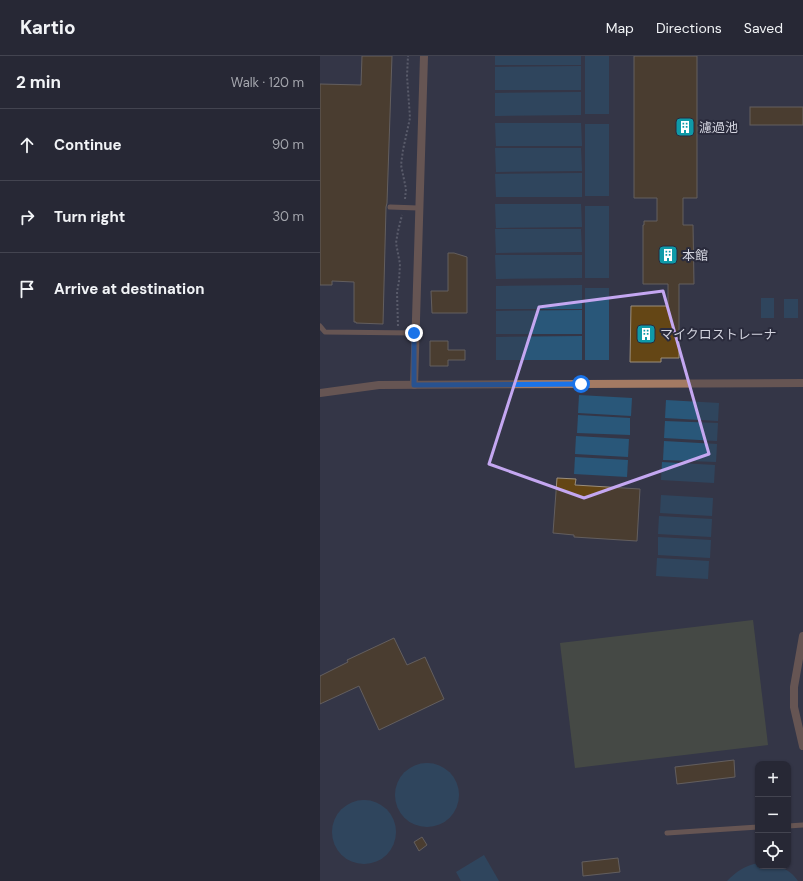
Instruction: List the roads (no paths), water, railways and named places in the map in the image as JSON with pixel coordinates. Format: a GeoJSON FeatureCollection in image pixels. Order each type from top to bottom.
{"type":"FeatureCollection","features":[{"type":"Feature","properties":{"kind":"street"},"geometry":{"type":"LineString","coordinates":[[414,385],[414,333],[424,56]]}},
{"type":"Feature","properties":{"kind":"street"},"geometry":{"type":"LineString","coordinates":[[320,393],[379,384],[803,383]]}},
{"type":"Feature","properties":{"kind":"street"},"geometry":{"type":"LineString","coordinates":[[803,636],[794,687],[794,707],[803,746]]}},
{"type":"Feature","properties":{"kind":"lane"},"geometry":{"type":"LineString","coordinates":[[390,207],[418,208]]}},
{"type":"Feature","properties":{"kind":"lane"},"geometry":{"type":"LineString","coordinates":[[320,326],[325,332],[414,333]]}},
{"type":"Feature","properties":{"kind":"lane"},"geometry":{"type":"LineString","coordinates":[[791,826],[803,825]]}},
{"type":"Feature","properties":{"kind":"lane"},"geometry":{"type":"LineString","coordinates":[[667,833],[755,828]]}},
{"type":"Feature","properties":{"kind":"water"},"geometry":{"type":"Polygon","coordinates":[[[495,56],[581,56],[581,65],[495,65],[495,56]]]}},
{"type":"Feature","properties":{"kind":"water"},"geometry":{"type":"Polygon","coordinates":[[[585,56],[609,56],[609,114],[585,114],[585,56]]]}},
{"type":"Feature","properties":{"kind":"water"},"geometry":{"type":"Polygon","coordinates":[[[581,66],[581,90],[495,90],[495,67],[581,66]]]}},
{"type":"Feature","properties":{"kind":"water"},"geometry":{"type":"Polygon","coordinates":[[[581,92],[581,115],[495,116],[495,93],[581,92]]]}},
{"type":"Feature","properties":{"kind":"water"},"geometry":{"type":"Polygon","coordinates":[[[495,123],[581,123],[582,146],[496,146],[495,123]]]}},
{"type":"Feature","properties":{"kind":"water"},"geometry":{"type":"Polygon","coordinates":[[[585,124],[609,124],[609,196],[585,196],[585,124]]]}},
{"type":"Feature","properties":{"kind":"water"},"geometry":{"type":"Polygon","coordinates":[[[495,148],[581,148],[582,171],[496,172],[495,148]]]}},
{"type":"Feature","properties":{"kind":"water"},"geometry":{"type":"Polygon","coordinates":[[[582,173],[582,197],[496,197],[495,174],[582,173]]]}},
{"type":"Feature","properties":{"kind":"water"},"geometry":{"type":"Polygon","coordinates":[[[495,204],[581,204],[582,227],[496,228],[495,204]]]}},
{"type":"Feature","properties":{"kind":"water"},"geometry":{"type":"Polygon","coordinates":[[[585,206],[609,206],[609,278],[585,278],[585,206]]]}},
{"type":"Feature","properties":{"kind":"water"},"geometry":{"type":"Polygon","coordinates":[[[495,229],[581,229],[582,252],[496,253],[495,229]]]}},
{"type":"Feature","properties":{"kind":"water"},"geometry":{"type":"Polygon","coordinates":[[[495,255],[582,255],[582,278],[496,279],[495,255]]]}},
{"type":"Feature","properties":{"kind":"water"},"geometry":{"type":"Polygon","coordinates":[[[582,285],[582,309],[496,309],[496,286],[582,285]]]}},
{"type":"Feature","properties":{"kind":"water"},"geometry":{"type":"Polygon","coordinates":[[[585,288],[609,288],[609,360],[585,360],[585,288]]]}},
{"type":"Feature","properties":{"kind":"water"},"geometry":{"type":"Polygon","coordinates":[[[761,298],[774,298],[774,318],[761,318],[761,298]]]}},
{"type":"Feature","properties":{"kind":"water"},"geometry":{"type":"Polygon","coordinates":[[[784,299],[798,299],[798,318],[784,318],[784,299]]]}},
{"type":"Feature","properties":{"kind":"water"},"geometry":{"type":"Polygon","coordinates":[[[582,310],[582,334],[496,334],[496,311],[582,310]]]}},
{"type":"Feature","properties":{"kind":"water"},"geometry":{"type":"Polygon","coordinates":[[[582,336],[582,360],[496,360],[496,337],[582,336]]]}},
{"type":"Feature","properties":{"kind":"water"},"geometry":{"type":"Polygon","coordinates":[[[579,395],[632,398],[631,416],[578,413],[579,395]]]}},
{"type":"Feature","properties":{"kind":"water"},"geometry":{"type":"Polygon","coordinates":[[[666,400],[719,403],[718,421],[665,418],[666,400]]]}},
{"type":"Feature","properties":{"kind":"water"},"geometry":{"type":"Polygon","coordinates":[[[578,415],[630,418],[630,435],[577,433],[578,415]]]}},
{"type":"Feature","properties":{"kind":"water"},"geometry":{"type":"Polygon","coordinates":[[[665,421],[718,423],[717,441],[664,438],[665,421]]]}},
{"type":"Feature","properties":{"kind":"water"},"geometry":{"type":"Polygon","coordinates":[[[576,436],[629,439],[628,457],[575,454],[576,436]]]}},
{"type":"Feature","properties":{"kind":"water"},"geometry":{"type":"Polygon","coordinates":[[[664,441],[717,444],[716,462],[663,460],[664,441]]]}},
{"type":"Feature","properties":{"kind":"water"},"geometry":{"type":"Polygon","coordinates":[[[575,457],[628,460],[627,477],[574,474],[575,457]]]}},
{"type":"Feature","properties":{"kind":"water"},"geometry":{"type":"Polygon","coordinates":[[[662,462],[715,465],[714,483],[661,480],[662,462]]]}},
{"type":"Feature","properties":{"kind":"water"},"geometry":{"type":"Polygon","coordinates":[[[661,495],[713,498],[712,516],[660,513],[661,495]]]}},
{"type":"Feature","properties":{"kind":"water"},"geometry":{"type":"Polygon","coordinates":[[[659,516],[712,519],[711,537],[658,534],[659,516]]]}},
{"type":"Feature","properties":{"kind":"water"},"geometry":{"type":"Polygon","coordinates":[[[658,537],[711,540],[710,558],[658,555],[658,537]]]}},
{"type":"Feature","properties":{"kind":"water"},"geometry":{"type":"Polygon","coordinates":[[[657,558],[709,561],[708,579],[656,576],[657,558]]]}},
{"type":"Feature","properties":{"kind":"water"},"geometry":{"type":"Polygon","coordinates":[[[427,763],[445,768],[450,772],[454,777],[459,795],[454,813],[450,818],[445,822],[427,827],[409,822],[404,818],[400,813],[395,795],[400,777],[404,772],[409,768],[427,763]]]}},
{"type":"Feature","properties":{"kind":"water"},"geometry":{"type":"Polygon","coordinates":[[[364,800],[376,803],[387,809],[393,820],[396,832],[393,844],[387,855],[376,861],[364,864],[352,861],[341,855],[335,844],[332,832],[335,820],[341,809],[352,803],[364,800]]]}},
{"type":"Feature","properties":{"kind":"water"},"geometry":{"type":"Polygon","coordinates":[[[484,855],[499,881],[461,881],[456,872],[484,855]]]}},
{"type":"Feature","properties":{"kind":"water"},"geometry":{"type":"Polygon","coordinates":[[[755,864],[755,869],[785,869],[798,881],[727,881],[741,869],[755,864]]]}},
{"type":"Feature","properties":{"kind":"place","name":"濾過池"},"geometry":{"type":"Point","coordinates":[685,127]}},
{"type":"Feature","properties":{"kind":"place","name":"本館"},"geometry":{"type":"Point","coordinates":[668,255]}},
{"type":"Feature","properties":{"kind":"place","name":"マイクロストレーナ"},"geometry":{"type":"Point","coordinates":[646,334]}}]}
